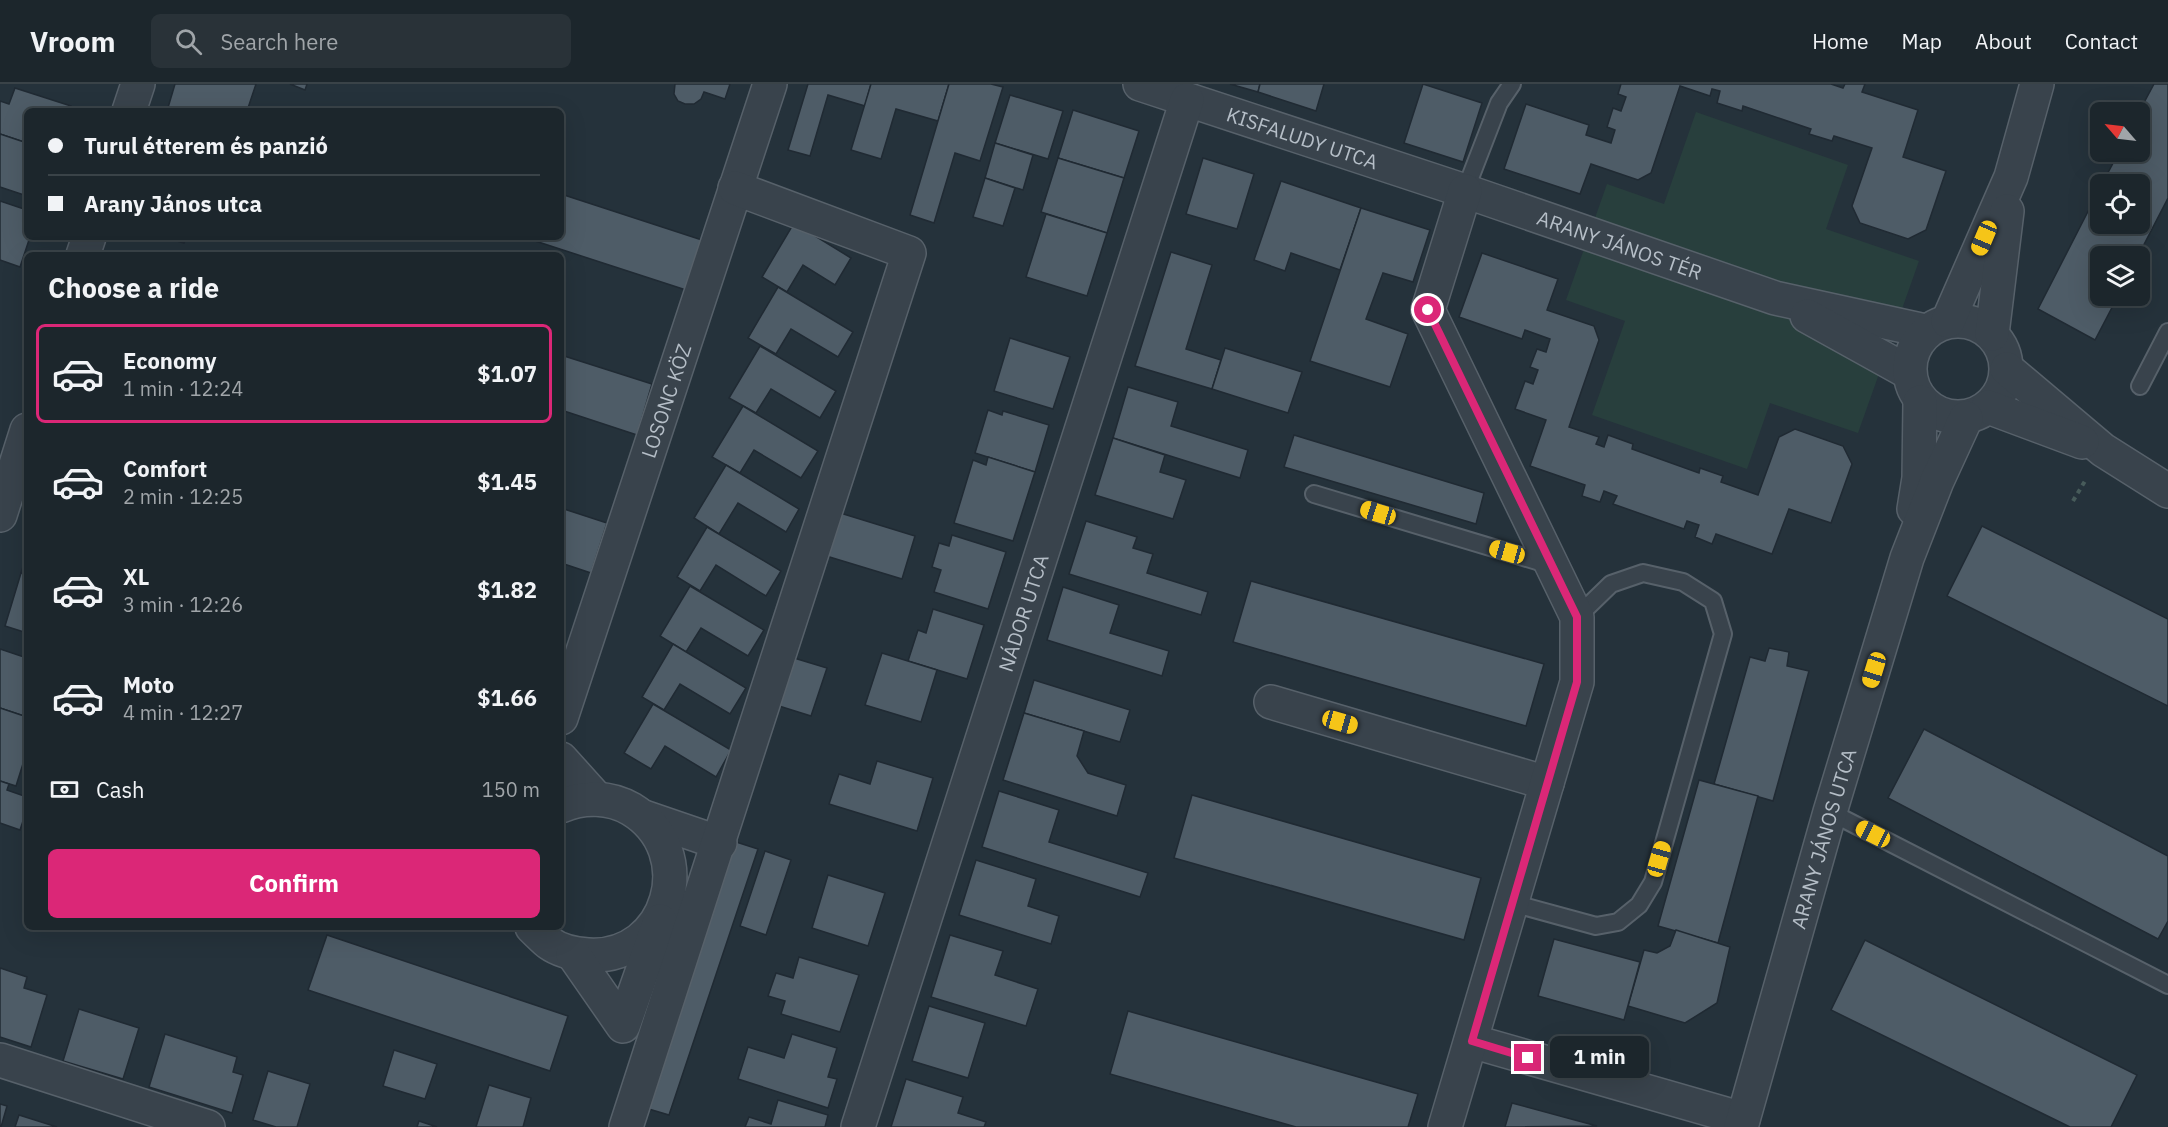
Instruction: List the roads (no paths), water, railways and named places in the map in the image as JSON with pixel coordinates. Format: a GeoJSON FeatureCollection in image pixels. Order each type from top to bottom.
{"type":"FeatureCollection","features":[{"type":"Feature","properties":{"kind":"street"},"geometry":{"type":"LineString","coordinates":[[130,108],[138,84]]}},
{"type":"Feature","properties":{"kind":"street","name":"LOSONC KÖZ"},"geometry":{"type":"LineString","coordinates":[[564,709],[770,84]]}},
{"type":"Feature","properties":{"kind":"street","name":"KISFALUDY UTCA"},"geometry":{"type":"LineString","coordinates":[[1140,84],[1465,191]]}},
{"type":"Feature","properties":{"kind":"street"},"geometry":{"type":"LineString","coordinates":[[1992,334],[2011,177],[2037,84]]}},
{"type":"Feature","properties":{"kind":"street","name":"NÁDOR UTCA"},"geometry":{"type":"LineString","coordinates":[[858,1127],[1187,100]]}},
{"type":"Feature","properties":{"kind":"street"},"geometry":{"type":"LineString","coordinates":[[2011,177],[1937,326],[1916,345],[1908,372],[1911,386],[1920,402],[1941,416],[1977,412],[2103,450]]}},
{"type":"Feature","properties":{"kind":"street"},"geometry":{"type":"LineString","coordinates":[[626,1127],[720,843],[909,253],[735,188]]}},
{"type":"Feature","properties":{"kind":"street"},"geometry":{"type":"LineString","coordinates":[[1445,1127],[1577,682],[1577,617],[1428,310],[1465,191]]}},
{"type":"Feature","properties":{"kind":"street","name":"ARANY JÁNOS TÉR"},"geometry":{"type":"LineString","coordinates":[[1465,191],[1775,298],[1937,326]]}},
{"type":"Feature","properties":{"kind":"street","name":"ARANY JÁNOS TÉR"},"geometry":{"type":"LineString","coordinates":[[1775,298],[1908,372]]}},
{"type":"Feature","properties":{"kind":"street"},"geometry":{"type":"LineString","coordinates":[[1937,326],[1972,322],[1992,334],[2003,350],[2007,369],[2002,390],[1977,412]]}},
{"type":"Feature","properties":{"kind":"street"},"geometry":{"type":"LineString","coordinates":[[2007,369],[2103,450],[2168,490]]}},
{"type":"Feature","properties":{"kind":"street","name":"ARANY JÁNOS UTCA"},"geometry":{"type":"LineString","coordinates":[[1907,558],[1919,478],[1920,402]]}},
{"type":"Feature","properties":{"kind":"street","name":"ARANY JÁNOS UTCA"},"geometry":{"type":"LineString","coordinates":[[1472,1041],[1742,1123],[1830,812],[1907,558],[1937,482],[1977,412]]}},
{"type":"Feature","properties":{"kind":"street"},"geometry":{"type":"LineString","coordinates":[[0,514],[24,439]]}},
{"type":"Feature","properties":{"kind":"street"},"geometry":{"type":"LineString","coordinates":[[1271,702],[1547,783]]}},
{"type":"Feature","properties":{"kind":"street"},"geometry":{"type":"LineString","coordinates":[[564,762],[597,798]]}},
{"type":"Feature","properties":{"kind":"street"},"geometry":{"type":"LineString","coordinates":[[564,805],[573,801],[597,798],[622,804],[644,817],[720,843]]}},
{"type":"Feature","properties":{"kind":"street"},"geometry":{"type":"LineString","coordinates":[[535,930],[549,943],[573,954],[599,956],[625,949],[647,934],[667,901],[670,862],[660,837],[644,817]]}},
{"type":"Feature","properties":{"kind":"street"},"geometry":{"type":"LineString","coordinates":[[623,1026],[667,901],[688,832]]}},
{"type":"Feature","properties":{"kind":"street"},"geometry":{"type":"LineString","coordinates":[[573,954],[623,1026],[652,1047]]}},
{"type":"Feature","properties":{"kind":"street"},"geometry":{"type":"LineString","coordinates":[[0,1060],[208,1127]]}},
{"type":"Feature","properties":{"kind":"lane"},"geometry":{"type":"LineString","coordinates":[[1465,191],[1499,104],[1512,84]]}},
{"type":"Feature","properties":{"kind":"lane"},"geometry":{"type":"LineString","coordinates":[[2140,386],[2168,332]]}},
{"type":"Feature","properties":{"kind":"lane"},"geometry":{"type":"LineString","coordinates":[[1314,494],[1550,565]]}},
{"type":"Feature","properties":{"kind":"lane"},"geometry":{"type":"LineString","coordinates":[[1512,903],[1596,926],[1618,922],[1639,905],[1653,882],[1723,634],[1713,601],[1683,582],[1643,573],[1611,584],[1577,617]]}},
{"type":"Feature","properties":{"kind":"lane"},"geometry":{"type":"LineString","coordinates":[[1830,812],[2168,985]]}}]}
